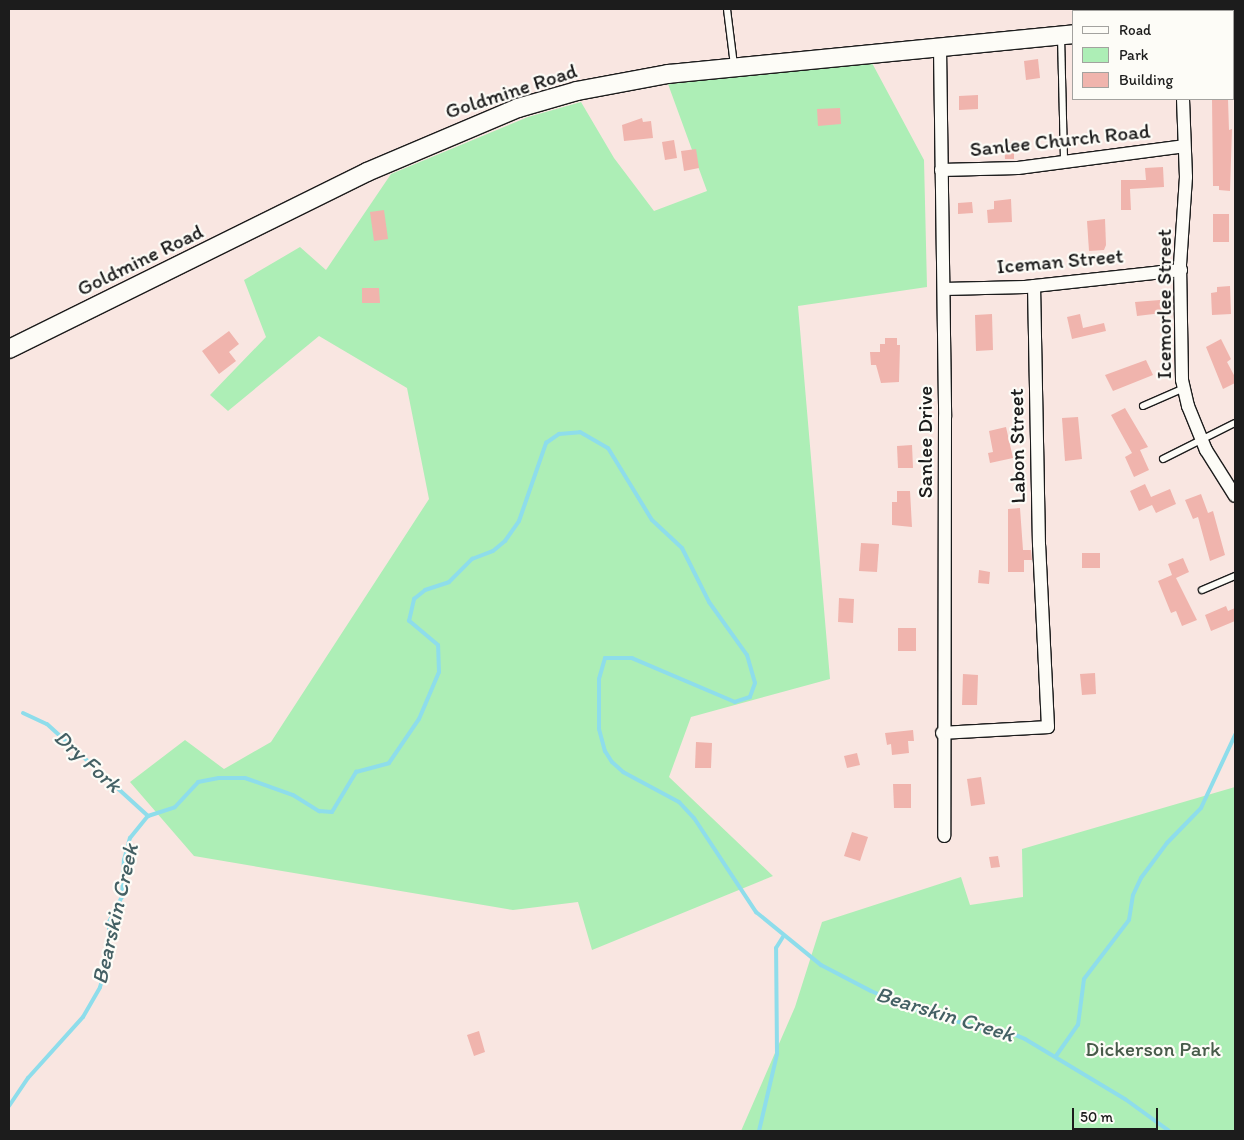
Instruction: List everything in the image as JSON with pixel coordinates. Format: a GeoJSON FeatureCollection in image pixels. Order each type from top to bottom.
{"type":"FeatureCollection","features":[{"type":"Feature","properties":{"kind":"main road","name":"Goldmine Road"},"geometry":{"type":"LineString","coordinates":[[9,349],[366,172],[502,114],[603,85],[734,67],[1067,34]]}},
{"type":"Feature","properties":{"kind":"street","name":"Sanlee Drive"},"geometry":{"type":"LineString","coordinates":[[940,47],[946,576],[942,733],[944,836]]}},
{"type":"Feature","properties":{"kind":"street","name":"Icemorlee Street"},"geometry":{"type":"LineString","coordinates":[[1183,100],[1184,146],[1180,270],[1184,388],[1202,440],[1235,496]]}},
{"type":"Feature","properties":{"kind":"street","name":"Sanlee Church Road"},"geometry":{"type":"LineString","coordinates":[[941,170],[980,171],[1184,146]]}},
{"type":"Feature","properties":{"kind":"street","name":"Iceman Street"},"geometry":{"type":"LineString","coordinates":[[944,289],[1034,286],[1180,270]]}},
{"type":"Feature","properties":{"kind":"street","name":"Labon Street"},"geometry":{"type":"LineString","coordinates":[[942,733],[1048,728],[1044,606],[1039,545],[1034,286]]}},
{"type":"Feature","properties":{"kind":"lane"},"geometry":{"type":"LineString","coordinates":[[727,9],[734,67]]}},
{"type":"Feature","properties":{"kind":"lane"},"geometry":{"type":"LineString","coordinates":[[1064,162],[1067,34]]}},
{"type":"Feature","properties":{"kind":"lane"},"geometry":{"type":"LineString","coordinates":[[1143,406],[1184,388]]}},
{"type":"Feature","properties":{"kind":"lane"},"geometry":{"type":"LineString","coordinates":[[1163,459],[1234,426]]}},
{"type":"Feature","properties":{"kind":"lane"},"geometry":{"type":"LineString","coordinates":[[1202,590],[1235,576]]}},
{"type":"Feature","properties":{"kind":"green space"},"geometry":{"type":"Polygon","coordinates":[[[872,63],[924,160],[927,287],[798,306],[830,679],[691,717],[669,777],[773,876],[592,950],[578,902],[513,910],[194,856],[130,782],[185,740],[224,769],[271,742],[429,499],[407,388],[319,336],[228,411],[210,395],[266,337],[244,280],[300,247],[326,270],[391,174],[528,117],[581,102],[614,158],[654,211],[707,191],[668,84],[872,63]]]}},
{"type":"Feature","properties":{"kind":"green space","name":"Dickerson Park"},"geometry":{"type":"Polygon","coordinates":[[[1235,787],[1235,1131],[741,1131],[795,1007],[822,922],[961,877],[970,905],[1023,897],[1022,849],[1235,787]]]}},
{"type":"Feature","properties":{"kind":"building"},"geometry":{"type":"Polygon","coordinates":[[[1038,59],[1040,78],[1026,80],[1024,61],[1038,59]]]}},
{"type":"Feature","properties":{"kind":"building"},"geometry":{"type":"Polygon","coordinates":[[[978,95],[978,109],[959,110],[959,96],[978,95]]]}},
{"type":"Feature","properties":{"kind":"building"},"geometry":{"type":"Polygon","coordinates":[[[1212,100],[1228,100],[1229,130],[1232,129],[1230,191],[1219,190],[1219,186],[1213,186],[1212,100]]]}},
{"type":"Feature","properties":{"kind":"building"},"geometry":{"type":"Polygon","coordinates":[[[840,108],[841,124],[818,126],[817,109],[840,108]]]}},
{"type":"Feature","properties":{"kind":"building"},"geometry":{"type":"Polygon","coordinates":[[[642,118],[643,122],[651,121],[653,138],[624,141],[622,125],[642,118]]]}},
{"type":"Feature","properties":{"kind":"building"},"geometry":{"type":"Polygon","coordinates":[[[674,140],[677,158],[665,160],[662,142],[674,140]]]}},
{"type":"Feature","properties":{"kind":"building"},"geometry":{"type":"Polygon","coordinates":[[[1004,142],[1014,142],[1014,159],[1005,159],[1004,142]]]}},
{"type":"Feature","properties":{"kind":"building"},"geometry":{"type":"Polygon","coordinates":[[[696,149],[699,168],[684,171],[681,151],[696,149]]]}},
{"type":"Feature","properties":{"kind":"building"},"geometry":{"type":"Polygon","coordinates":[[[1163,167],[1164,187],[1130,189],[1131,210],[1121,210],[1121,180],[1146,180],[1145,168],[1163,167]]]}},
{"type":"Feature","properties":{"kind":"building"},"geometry":{"type":"Polygon","coordinates":[[[1011,199],[1012,222],[988,223],[987,210],[994,209],[994,201],[1011,199]]]}},
{"type":"Feature","properties":{"kind":"building"},"geometry":{"type":"Polygon","coordinates":[[[972,202],[973,213],[958,214],[958,203],[972,202]]]}},
{"type":"Feature","properties":{"kind":"building"},"geometry":{"type":"Polygon","coordinates":[[[384,210],[388,239],[374,241],[370,212],[384,210]]]}},
{"type":"Feature","properties":{"kind":"building"},"geometry":{"type":"Polygon","coordinates":[[[1213,214],[1229,214],[1229,242],[1213,242],[1213,214]]]}},
{"type":"Feature","properties":{"kind":"building"},"geometry":{"type":"Polygon","coordinates":[[[1105,219],[1106,245],[1104,250],[1089,251],[1087,221],[1105,219]]]}},
{"type":"Feature","properties":{"kind":"building"},"geometry":{"type":"Polygon","coordinates":[[[1230,286],[1231,314],[1212,315],[1211,293],[1217,292],[1217,287],[1230,286]]]}},
{"type":"Feature","properties":{"kind":"building"},"geometry":{"type":"Polygon","coordinates":[[[362,288],[379,288],[380,303],[362,303],[362,288]]]}},
{"type":"Feature","properties":{"kind":"building"},"geometry":{"type":"Polygon","coordinates":[[[1160,300],[1162,313],[1137,316],[1135,302],[1160,300]]]}},
{"type":"Feature","properties":{"kind":"building"},"geometry":{"type":"Polygon","coordinates":[[[992,314],[993,350],[976,351],[975,315],[992,314]]]}},
{"type":"Feature","properties":{"kind":"building"},"geometry":{"type":"Polygon","coordinates":[[[1080,314],[1083,328],[1104,323],[1106,331],[1072,339],[1067,317],[1080,314]]]}},
{"type":"Feature","properties":{"kind":"building"},"geometry":{"type":"Polygon","coordinates":[[[229,331],[239,344],[229,352],[236,361],[219,374],[202,351],[229,331]]]}},
{"type":"Feature","properties":{"kind":"building"},"geometry":{"type":"Polygon","coordinates":[[[885,338],[897,338],[897,345],[900,345],[899,382],[881,383],[876,365],[871,365],[870,352],[880,352],[880,344],[885,344],[885,338]]]}},
{"type":"Feature","properties":{"kind":"building"},"geometry":{"type":"Polygon","coordinates":[[[1221,339],[1231,359],[1227,362],[1235,377],[1235,383],[1223,389],[1206,347],[1221,339]]]}},
{"type":"Feature","properties":{"kind":"building"},"geometry":{"type":"Polygon","coordinates":[[[1146,360],[1153,375],[1113,391],[1105,375],[1146,360]]]}},
{"type":"Feature","properties":{"kind":"building"},"geometry":{"type":"Polygon","coordinates":[[[1125,408],[1148,447],[1140,450],[1149,470],[1134,477],[1125,457],[1132,453],[1111,415],[1125,408]]]}},
{"type":"Feature","properties":{"kind":"building"},"geometry":{"type":"Polygon","coordinates":[[[1078,417],[1082,459],[1065,461],[1062,418],[1078,417]]]}},
{"type":"Feature","properties":{"kind":"building"},"geometry":{"type":"Polygon","coordinates":[[[1006,427],[1013,458],[990,463],[988,453],[993,452],[989,431],[1006,427]]]}},
{"type":"Feature","properties":{"kind":"building"},"geometry":{"type":"Polygon","coordinates":[[[912,445],[913,468],[898,468],[897,446],[912,445]]]}},
{"type":"Feature","properties":{"kind":"building"},"geometry":{"type":"Polygon","coordinates":[[[1145,484],[1151,497],[1170,489],[1176,504],[1156,513],[1152,505],[1139,511],[1130,491],[1145,484]]]}},
{"type":"Feature","properties":{"kind":"building"},"geometry":{"type":"Polygon","coordinates":[[[897,491],[910,491],[912,527],[892,525],[892,502],[897,502],[897,491]]]}},
{"type":"Feature","properties":{"kind":"building"},"geometry":{"type":"Polygon","coordinates":[[[1201,494],[1208,513],[1213,511],[1225,555],[1210,561],[1198,517],[1193,519],[1185,500],[1201,494]]]}},
{"type":"Feature","properties":{"kind":"building"},"geometry":{"type":"Polygon","coordinates":[[[1020,508],[1023,550],[1031,550],[1032,560],[1024,560],[1024,572],[1008,572],[1008,509],[1020,508]]]}},
{"type":"Feature","properties":{"kind":"building"},"geometry":{"type":"Polygon","coordinates":[[[861,543],[879,544],[877,572],[859,571],[861,543]]]}},
{"type":"Feature","properties":{"kind":"building"},"geometry":{"type":"Polygon","coordinates":[[[1082,553],[1100,553],[1100,568],[1082,568],[1082,553]]]}},
{"type":"Feature","properties":{"kind":"building"},"geometry":{"type":"Polygon","coordinates":[[[1183,558],[1189,572],[1176,578],[1197,620],[1182,626],[1176,611],[1171,613],[1158,581],[1172,575],[1168,564],[1183,558]]]}},
{"type":"Feature","properties":{"kind":"building"},"geometry":{"type":"Polygon","coordinates":[[[979,570],[990,572],[989,584],[978,583],[979,570]]]}},
{"type":"Feature","properties":{"kind":"building"},"geometry":{"type":"Polygon","coordinates":[[[839,598],[854,599],[853,623],[838,622],[839,598]]]}},
{"type":"Feature","properties":{"kind":"building"},"geometry":{"type":"Polygon","coordinates":[[[1226,606],[1228,611],[1235,608],[1235,621],[1211,631],[1205,615],[1226,606]]]}},
{"type":"Feature","properties":{"kind":"building"},"geometry":{"type":"Polygon","coordinates":[[[898,628],[916,628],[916,651],[898,651],[898,628]]]}},
{"type":"Feature","properties":{"kind":"building"},"geometry":{"type":"Polygon","coordinates":[[[1095,673],[1096,694],[1082,695],[1080,674],[1095,673]]]}},
{"type":"Feature","properties":{"kind":"building"},"geometry":{"type":"Polygon","coordinates":[[[963,674],[978,675],[977,705],[962,705],[963,674]]]}},
{"type":"Feature","properties":{"kind":"building"},"geometry":{"type":"Polygon","coordinates":[[[913,730],[914,741],[908,741],[909,753],[892,755],[891,744],[887,745],[885,733],[913,730]]]}},
{"type":"Feature","properties":{"kind":"building"},"geometry":{"type":"Polygon","coordinates":[[[696,742],[712,743],[711,768],[695,768],[696,742]]]}},
{"type":"Feature","properties":{"kind":"building"},"geometry":{"type":"Polygon","coordinates":[[[857,753],[860,765],[847,768],[844,756],[857,753]]]}},
{"type":"Feature","properties":{"kind":"building"},"geometry":{"type":"Polygon","coordinates":[[[981,777],[985,804],[971,806],[967,779],[981,777]]]}},
{"type":"Feature","properties":{"kind":"building"},"geometry":{"type":"Polygon","coordinates":[[[893,784],[911,784],[911,808],[894,808],[893,784]]]}},
{"type":"Feature","properties":{"kind":"building"},"geometry":{"type":"Polygon","coordinates":[[[852,832],[868,837],[860,861],[844,856],[852,832]]]}},
{"type":"Feature","properties":{"kind":"building"},"geometry":{"type":"Polygon","coordinates":[[[998,856],[1000,867],[991,868],[989,857],[998,856]]]}},
{"type":"Feature","properties":{"kind":"building"},"geometry":{"type":"Polygon","coordinates":[[[479,1031],[485,1052],[474,1056],[467,1035],[479,1031]]]}},
{"type":"Feature","properties":{"kind":"waterway","name":"Bearskin Creek"},"geometry":{"type":"LineString","coordinates":[[9,1106],[28,1078],[83,1017],[100,987],[109,957],[109,922],[122,897],[124,860],[130,838],[148,816],[175,807],[198,782],[219,778],[245,778],[293,795],[319,811],[332,812],[356,772],[389,763],[419,719],[439,672],[438,645],[409,621],[414,599],[425,590],[449,582],[472,559],[493,551],[505,541],[519,521],[546,443],[559,434],[580,432],[608,448],[652,520],[682,548],[709,602],[747,655],[755,683],[750,697],[735,702],[632,658],[605,658],[599,679],[599,729],[605,751],[612,762],[623,772],[679,802],[694,818],[756,912],[821,965],[871,991],[914,1009],[993,1032],[998,1028],[1025,1039],[1125,1099],[1169,1131]]}},
{"type":"Feature","properties":{"kind":"waterway","name":"Dry Fork"},"geometry":{"type":"LineString","coordinates":[[23,713],[47,724],[148,816]]}},
{"type":"Feature","properties":{"kind":"waterway"},"geometry":{"type":"LineString","coordinates":[[1056,1056],[1078,1025],[1084,979],[1129,920],[1133,895],[1141,878],[1167,843],[1201,808],[1235,735]]}},
{"type":"Feature","properties":{"kind":"waterway"},"geometry":{"type":"LineString","coordinates":[[759,1131],[777,1054],[776,948],[783,937]]}}]}
